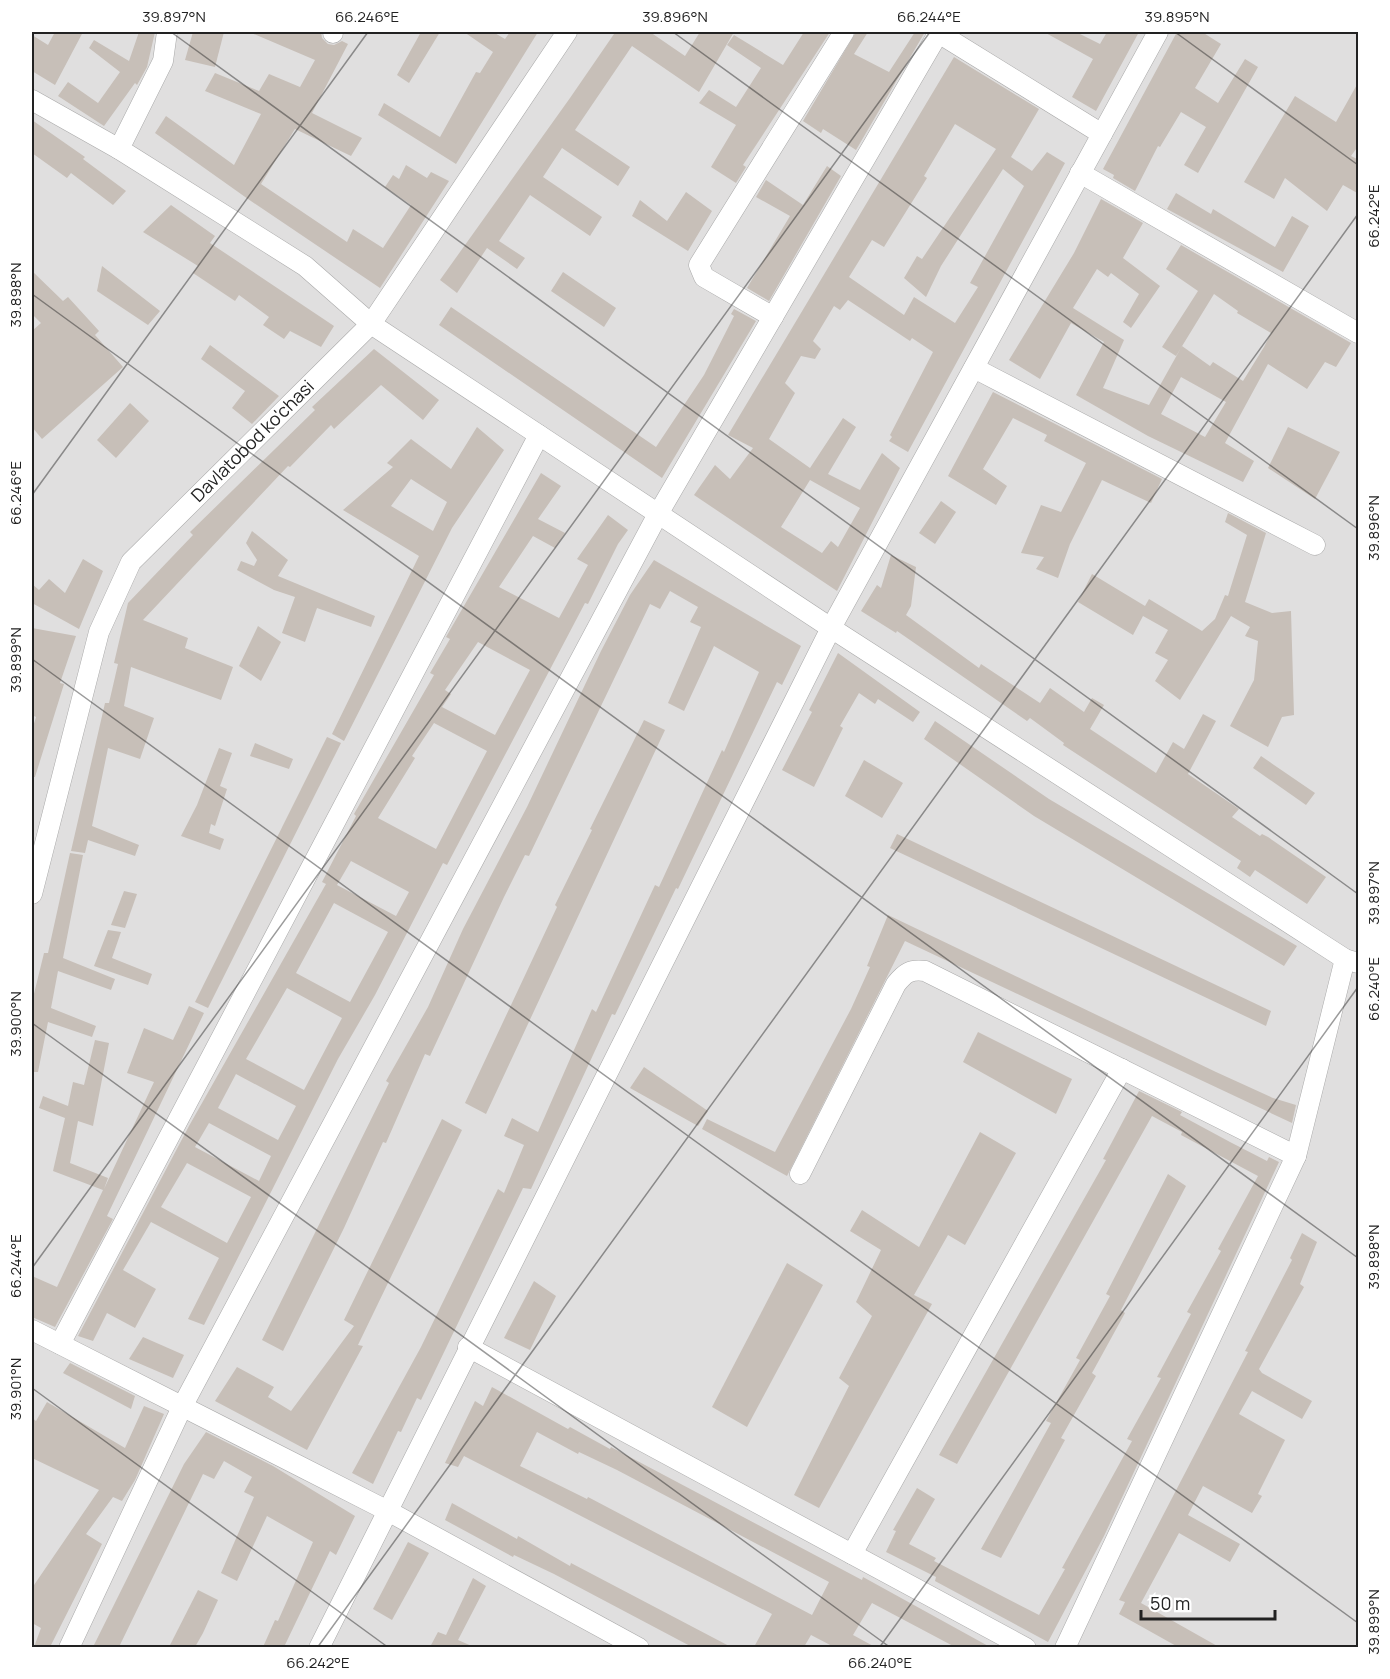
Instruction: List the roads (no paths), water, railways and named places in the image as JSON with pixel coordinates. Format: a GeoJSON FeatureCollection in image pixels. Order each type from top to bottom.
{"type":"FeatureCollection","features":[{"type":"Feature","properties":{"kind":"street"},"geometry":{"type":"LineString","coordinates":[[119,149],[163,61],[167,32]]}},
{"type":"Feature","properties":{"kind":"street","name":"Davlatobod ko'chasi"},"geometry":{"type":"LineString","coordinates":[[32,894],[99,632],[131,562],[371,324],[567,32]]}},
{"type":"Feature","properties":{"kind":"street"},"geometry":{"type":"LineString","coordinates":[[773,317],[704,277],[699,265],[844,32]]}},
{"type":"Feature","properties":{"kind":"street"},"geometry":{"type":"LineString","coordinates":[[69,1647],[183,1405],[658,514],[938,32],[1102,134]]}},
{"type":"Feature","properties":{"kind":"street"},"geometry":{"type":"LineString","coordinates":[[319,1647],[831,628],[1158,32]]}},
{"type":"Feature","properties":{"kind":"street"},"geometry":{"type":"LineString","coordinates":[[32,100],[119,149],[305,266],[371,324],[831,628],[1352,961],[1296,1156],[1065,1647]]}},
{"type":"Feature","properties":{"kind":"street"},"geometry":{"type":"LineString","coordinates":[[1080,173],[1359,333]]}},
{"type":"Feature","properties":{"kind":"street"},"geometry":{"type":"LineString","coordinates":[[974,368],[1315,545]]}},
{"type":"Feature","properties":{"kind":"street"},"geometry":{"type":"LineString","coordinates":[[60,1344],[539,435]]}},
{"type":"Feature","properties":{"kind":"street"},"geometry":{"type":"LineString","coordinates":[[800,1174],[896,984],[904,974],[914,969],[925,971],[1296,1156]]}},
{"type":"Feature","properties":{"kind":"street"},"geometry":{"type":"LineString","coordinates":[[852,1554],[1122,1069]]}},
{"type":"Feature","properties":{"kind":"street"},"geometry":{"type":"LineString","coordinates":[[32,1330],[386,1510],[639,1647]]}},
{"type":"Feature","properties":{"kind":"street"},"geometry":{"type":"LineString","coordinates":[[468,1347],[1026,1647]]}}]}
